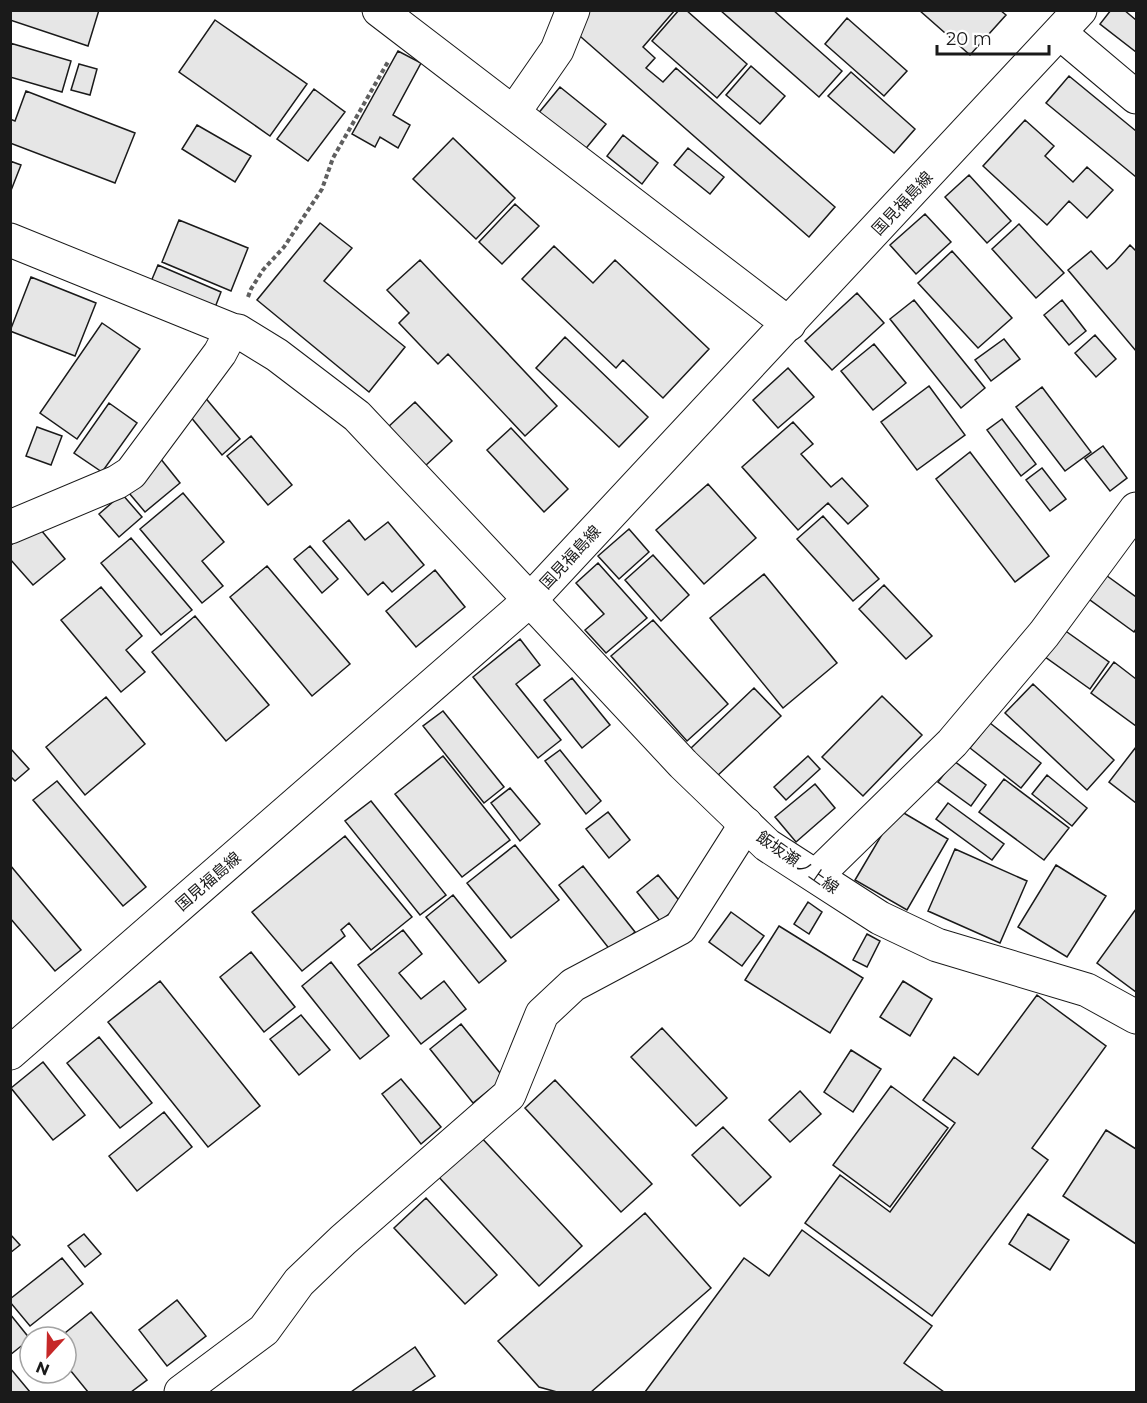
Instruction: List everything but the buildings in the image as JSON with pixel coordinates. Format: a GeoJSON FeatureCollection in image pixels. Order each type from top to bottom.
{"type":"FeatureCollection","features":[{"type":"Feature","properties":{"kind":"street"},"geometry":{"type":"LineString","coordinates":[[379,10],[789,324]]}},
{"type":"Feature","properties":{"kind":"street"},"geometry":{"type":"LineString","coordinates":[[514,112],[557,50],[573,10]]}},
{"type":"Feature","properties":{"kind":"street"},"geometry":{"type":"LineString","coordinates":[[1066,19],[1137,97]]}},
{"type":"Feature","properties":{"kind":"street","name":"国見福島線"},"geometry":{"type":"LineString","coordinates":[[10,1053],[530,600],[789,324],[1066,19]]}},
{"type":"Feature","properties":{"kind":"street","name":"飯坂瀬ノ上線"},"geometry":{"type":"LineString","coordinates":[[10,240],[235,331],[276,355],[357,416],[683,764],[767,845],[880,918],[937,945],[1087,990],[1137,1017]]}},
{"type":"Feature","properties":{"kind":"street"},"geometry":{"type":"LineString","coordinates":[[10,527],[117,482],[130,473],[235,331]]}},
{"type":"Feature","properties":{"kind":"street"},"geometry":{"type":"LineString","coordinates":[[816,876],[952,743],[1132,525]]}},
{"type":"Feature","properties":{"kind":"street"},"geometry":{"type":"LineString","coordinates":[[181,1392],[264,1330],[299,1282],[358,1226],[509,1095],[542,1014],[573,985],[680,928],[746,824]]}},
{"type":"Feature","properties":{"kind":"path"},"geometry":{"type":"LineString","coordinates":[[235,331],[251,289],[263,270],[284,247],[322,189],[333,158],[405,31]]}}]}
